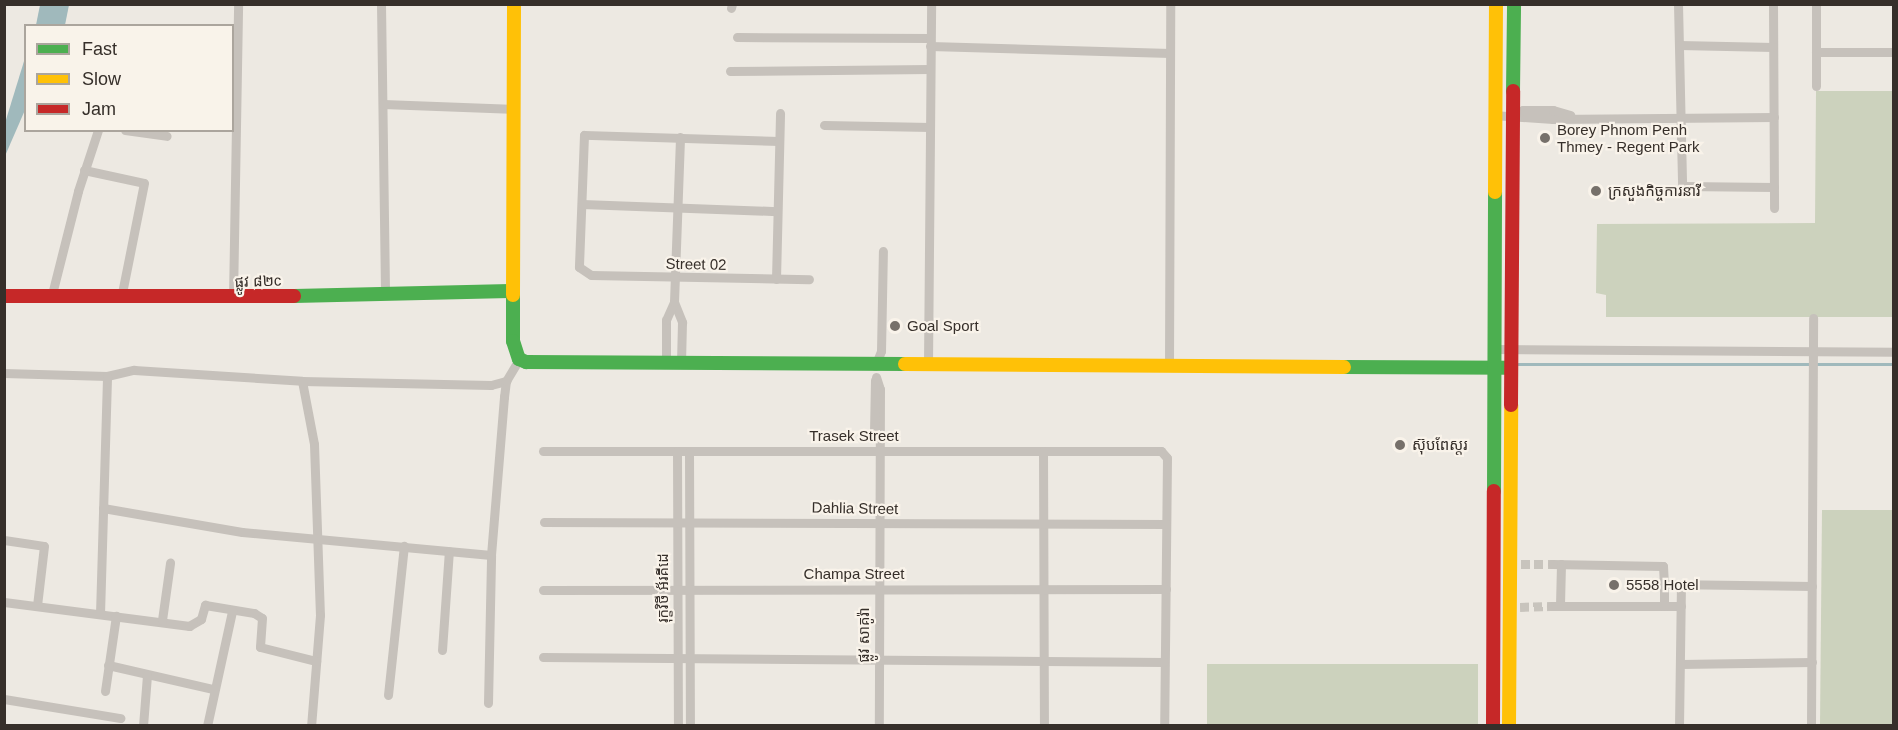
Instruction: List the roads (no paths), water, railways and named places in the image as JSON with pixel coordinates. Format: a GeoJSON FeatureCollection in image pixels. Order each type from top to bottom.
{"type":"FeatureCollection","features":[{"type":"Feature","properties":{"kind":"street"},"geometry":{"type":"LineString","coordinates":[[233,298],[238,4]]}},
{"type":"Feature","properties":{"kind":"street"},"geometry":{"type":"LineString","coordinates":[[381,4],[385,293]]}},
{"type":"Feature","properties":{"kind":"street"},"geometry":{"type":"LineString","coordinates":[[488,703],[491,555],[506,381],[519,359],[513,341],[514,4]]}},
{"type":"Feature","properties":{"kind":"street"},"geometry":{"type":"LineString","coordinates":[[928,365],[931,4]]}},
{"type":"Feature","properties":{"kind":"street"},"geometry":{"type":"LineString","coordinates":[[1169,366],[1170,4]]}},
{"type":"Feature","properties":{"kind":"street"},"geometry":{"type":"LineString","coordinates":[[1493,726],[1492,349],[1496,4]]}},
{"type":"Feature","properties":{"kind":"street"},"geometry":{"type":"LineString","coordinates":[[1509,726],[1515,607],[1510,369],[1514,4]]}},
{"type":"Feature","properties":{"kind":"street"},"geometry":{"type":"LineString","coordinates":[[1678,4],[1682,186],[1774,187]]}},
{"type":"Feature","properties":{"kind":"street"},"geometry":{"type":"LineString","coordinates":[[1773,4],[1774,208]]}},
{"type":"Feature","properties":{"kind":"street"},"geometry":{"type":"LineString","coordinates":[[1816,4],[1816,86]]}},
{"type":"Feature","properties":{"kind":"street"},"geometry":{"type":"LineString","coordinates":[[737,37],[930,42],[1170,53]]}},
{"type":"Feature","properties":{"kind":"street"},"geometry":{"type":"LineString","coordinates":[[1679,45],[1773,47]]}},
{"type":"Feature","properties":{"kind":"street"},"geometry":{"type":"LineString","coordinates":[[1816,52],[1893,52]]}},
{"type":"Feature","properties":{"kind":"street"},"geometry":{"type":"LineString","coordinates":[[730,71],[930,69]]}},
{"type":"Feature","properties":{"kind":"street"},"geometry":{"type":"LineString","coordinates":[[382,104],[513,108]]}},
{"type":"Feature","properties":{"kind":"street"},"geometry":{"type":"LineString","coordinates":[[776,279],[780,113]]}},
{"type":"Feature","properties":{"kind":"street"},"geometry":{"type":"LineString","coordinates":[[1493,115],[1543,119],[1574,116],[1774,117]]}},
{"type":"Feature","properties":{"kind":"street"},"geometry":{"type":"LineString","coordinates":[[824,125],[930,126]]}},
{"type":"Feature","properties":{"kind":"street"},"geometry":{"type":"LineString","coordinates":[[51,298],[84,170],[97,132]]}},
{"type":"Feature","properties":{"kind":"street"},"geometry":{"type":"LineString","coordinates":[[155,132],[167,136]]}},
{"type":"Feature","properties":{"kind":"street"},"geometry":{"type":"LineString","coordinates":[[777,211],[582,204],[584,135],[779,141]]}},
{"type":"Feature","properties":{"kind":"street"},"geometry":{"type":"LineString","coordinates":[[666,364],[666,320],[674,302],[680,137]]}},
{"type":"Feature","properties":{"kind":"street"},"geometry":{"type":"LineString","coordinates":[[84,170],[144,183],[121,298]]}},
{"type":"Feature","properties":{"kind":"street","name":"Street 02"},"geometry":{"type":"LineString","coordinates":[[582,204],[579,267],[584,273],[675,279],[808,279]]}},
{"type":"Feature","properties":{"kind":"street","name":"ផ្លូវ សាគូរ៉ា"},"geometry":{"type":"LineString","coordinates":[[877,436],[873,390],[881,351],[883,251]]}},
{"type":"Feature","properties":{"kind":"street","name":"ផ្លូវ ៨២c"},"geometry":{"type":"LineString","coordinates":[[4,296],[233,298],[513,291]]}},
{"type":"Feature","properties":{"kind":"street"},"geometry":{"type":"LineString","coordinates":[[674,302],[682,322],[681,364]]}},
{"type":"Feature","properties":{"kind":"street"},"geometry":{"type":"LineString","coordinates":[[1811,726],[1814,318]]}},
{"type":"Feature","properties":{"kind":"street"},"geometry":{"type":"LineString","coordinates":[[1492,349],[1893,352]]}},
{"type":"Feature","properties":{"kind":"street"},"geometry":{"type":"LineString","coordinates":[[519,359],[534,363],[681,364],[876,371],[928,365],[1510,369]]}},
{"type":"Feature","properties":{"kind":"street"},"geometry":{"type":"LineString","coordinates":[[4,373],[107,376],[134,370],[302,381],[491,385],[506,381]]}},
{"type":"Feature","properties":{"kind":"street","name":"ផ្លូវ សាគូរ៉ា"},"geometry":{"type":"LineString","coordinates":[[876,371],[880,389],[877,436],[879,726]]}},
{"type":"Feature","properties":{"kind":"street"},"geometry":{"type":"LineString","coordinates":[[100,614],[107,376]]}},
{"type":"Feature","properties":{"kind":"street"},"geometry":{"type":"LineString","coordinates":[[302,381],[314,444],[315,541],[320,615],[311,726]]}},
{"type":"Feature","properties":{"kind":"street","name":"Trasek Street"},"geometry":{"type":"LineString","coordinates":[[543,451],[1043,451],[1164,454],[1166,524]]}},
{"type":"Feature","properties":{"kind":"street","name":"រុក្ខវិថី អ័រគីដេ"},"geometry":{"type":"LineString","coordinates":[[677,451],[678,726]]}},
{"type":"Feature","properties":{"kind":"street"},"geometry":{"type":"LineString","coordinates":[[1043,451],[1044,726]]}},
{"type":"Feature","properties":{"kind":"street","name":"រុក្ខវិថី អ័រគីដេ"},"geometry":{"type":"LineString","coordinates":[[688,452],[690,726]]}},
{"type":"Feature","properties":{"kind":"street"},"geometry":{"type":"LineString","coordinates":[[103,508],[315,541],[404,546],[491,555]]}},
{"type":"Feature","properties":{"kind":"street","name":"Dahlia Street"},"geometry":{"type":"LineString","coordinates":[[544,522],[1166,524]]}},
{"type":"Feature","properties":{"kind":"street"},"geometry":{"type":"LineString","coordinates":[[1164,726],[1166,524]]}},
{"type":"Feature","properties":{"kind":"street"},"geometry":{"type":"LineString","coordinates":[[4,540],[44,546],[36,606]]}},
{"type":"Feature","properties":{"kind":"street"},"geometry":{"type":"LineString","coordinates":[[388,695],[404,546]]}},
{"type":"Feature","properties":{"kind":"street"},"geometry":{"type":"LineString","coordinates":[[442,650],[449,551]]}},
{"type":"Feature","properties":{"kind":"street"},"geometry":{"type":"LineString","coordinates":[[162,620],[170,563]]}},
{"type":"Feature","properties":{"kind":"street"},"geometry":{"type":"LineString","coordinates":[[1664,606],[1663,566],[1556,564],[1555,606],[1664,606],[1681,606]]}},
{"type":"Feature","properties":{"kind":"street"},"geometry":{"type":"LineString","coordinates":[[1664,584],[1812,586]]}},
{"type":"Feature","properties":{"kind":"street"},"geometry":{"type":"LineString","coordinates":[[1679,726],[1681,585]]}},
{"type":"Feature","properties":{"kind":"street","name":"Champa Street"},"geometry":{"type":"LineString","coordinates":[[543,590],[1166,589]]}},
{"type":"Feature","properties":{"kind":"street"},"geometry":{"type":"LineString","coordinates":[[4,602],[196,624],[205,605],[260,614],[261,647],[316,661]]}},
{"type":"Feature","properties":{"kind":"street"},"geometry":{"type":"LineString","coordinates":[[1492,606],[1515,607]]}},
{"type":"Feature","properties":{"kind":"street"},"geometry":{"type":"LineString","coordinates":[[207,726],[231,610]]}},
{"type":"Feature","properties":{"kind":"street"},"geometry":{"type":"LineString","coordinates":[[105,691],[116,616]]}},
{"type":"Feature","properties":{"kind":"street"},"geometry":{"type":"LineString","coordinates":[[543,657],[1164,662]]}},
{"type":"Feature","properties":{"kind":"street"},"geometry":{"type":"LineString","coordinates":[[1681,664],[1812,662]]}},
{"type":"Feature","properties":{"kind":"street"},"geometry":{"type":"LineString","coordinates":[[108,665],[213,689]]}},
{"type":"Feature","properties":{"kind":"street"},"geometry":{"type":"LineString","coordinates":[[143,726],[147,675]]}},
{"type":"Feature","properties":{"kind":"street"},"geometry":{"type":"LineString","coordinates":[[4,699],[104,721],[120,718]]}},
{"type":"Feature","properties":{"kind":"water"},"geometry":{"type":"Polygon","coordinates":[[[40,5],[69,5],[65,24],[36,24],[40,5]]]}},
{"type":"Feature","properties":{"kind":"water"},"geometry":{"type":"Polygon","coordinates":[[[24,61],[24,112],[5,156],[5,123],[24,61]]]}},
{"type":"Feature","properties":{"kind":"waterway"},"geometry":{"type":"LineString","coordinates":[[1518,364],[1894,364]]}},
{"type":"Feature","properties":{"kind":"tunnel"},"geometry":{"type":"LineString","coordinates":[[1521,564],[1552,564]]}},
{"type":"Feature","properties":{"kind":"tunnel"},"geometry":{"type":"LineString","coordinates":[[1520,607],[1551,606]]}},
{"type":"Feature","properties":{"kind":"place","name":"Borey Phnom Penh Thmey - Regent Park"},"geometry":{"type":"Point","coordinates":[1545,138]}},
{"type":"Feature","properties":{"kind":"place","name":"ក្រសួងកិច្ចការនារី"},"geometry":{"type":"Point","coordinates":[1596,191]}},
{"type":"Feature","properties":{"kind":"place","name":"Goal Sport"},"geometry":{"type":"Point","coordinates":[895,326]}},
{"type":"Feature","properties":{"kind":"place","name":"ស៊ុបពែស្តរ"},"geometry":{"type":"Point","coordinates":[1400,445]}},
{"type":"Feature","properties":{"kind":"place","name":"5558 Hotel"},"geometry":{"type":"Point","coordinates":[1614,585]}}]}
